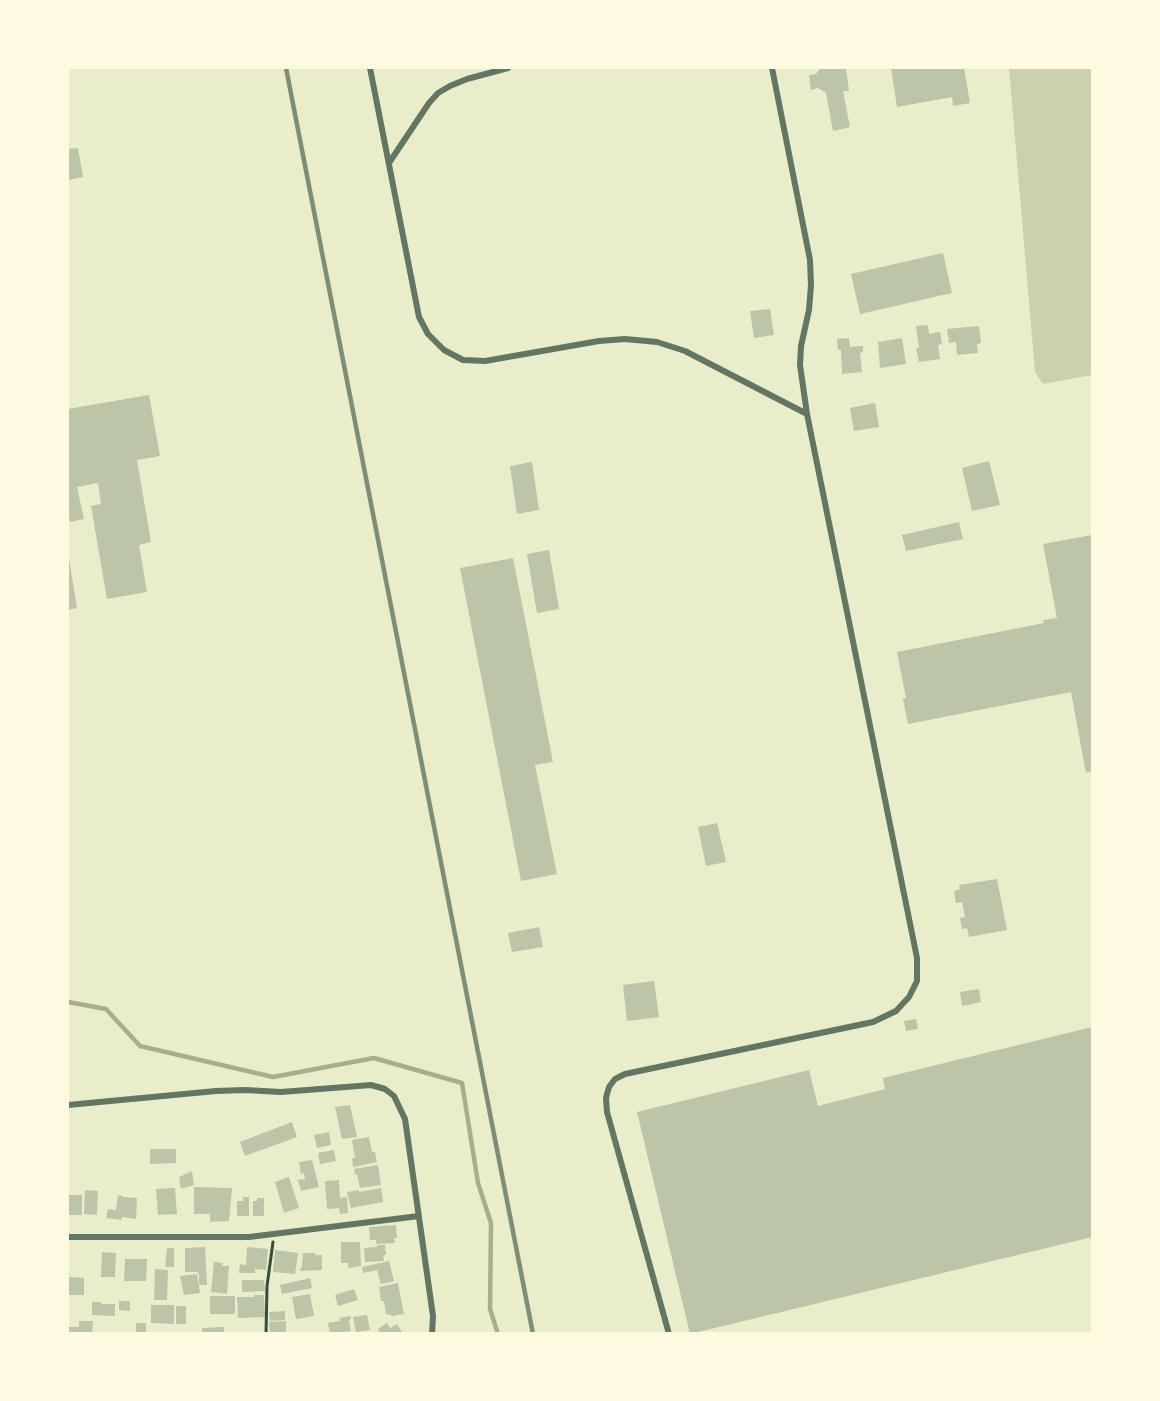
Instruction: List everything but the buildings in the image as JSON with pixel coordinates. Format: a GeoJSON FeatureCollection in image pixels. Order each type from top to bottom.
{"type":"FeatureCollection","features":[{"type":"Feature","properties":{"kind":"street"},"geometry":{"type":"LineString","coordinates":[[370,68],[419,316],[428,334],[444,350],[463,360],[484,362],[599,341],[625,339],[657,342],[685,351],[807,414]]}},
{"type":"Feature","properties":{"kind":"street"},"geometry":{"type":"LineString","coordinates":[[389,163],[438,93],[450,86],[508,68]]}},
{"type":"Feature","properties":{"kind":"street"},"geometry":{"type":"LineString","coordinates":[[669,1334],[607,1112],[606,1098],[609,1087],[615,1079],[625,1074],[873,1022],[896,1011],[909,997],[917,981],[917,958],[807,414],[800,366],[801,346],[810,302],[810,260],[772,68]]}},
{"type":"Feature","properties":{"kind":"street"},"geometry":{"type":"LineString","coordinates":[[68,1105],[216,1091],[281,1092],[371,1085],[386,1089],[394,1096],[405,1119],[433,1316],[432,1334]]}},
{"type":"Feature","properties":{"kind":"street"},"geometry":{"type":"LineString","coordinates":[[68,1237],[229,1238],[274,1235],[419,1216]]}},
{"type":"Feature","properties":{"kind":"path"},"geometry":{"type":"LineString","coordinates":[[266,1334],[267,1286],[274,1235]]}},
{"type":"Feature","properties":{"kind":"green space"},"geometry":{"type":"Polygon","coordinates":[[[1009,68],[1092,68],[1092,375],[1043,384],[1035,372],[1009,68]]]}},
{"type":"Feature","properties":{"kind":"waterway"},"geometry":{"type":"LineString","coordinates":[[68,1002],[106,1009],[140,1046],[273,1077],[374,1058],[462,1083],[478,1183],[491,1223],[490,1309],[498,1334]]}},
{"type":"Feature","properties":{"kind":"railway"},"geometry":{"type":"LineString","coordinates":[[286,68],[533,1334]]}}]}
